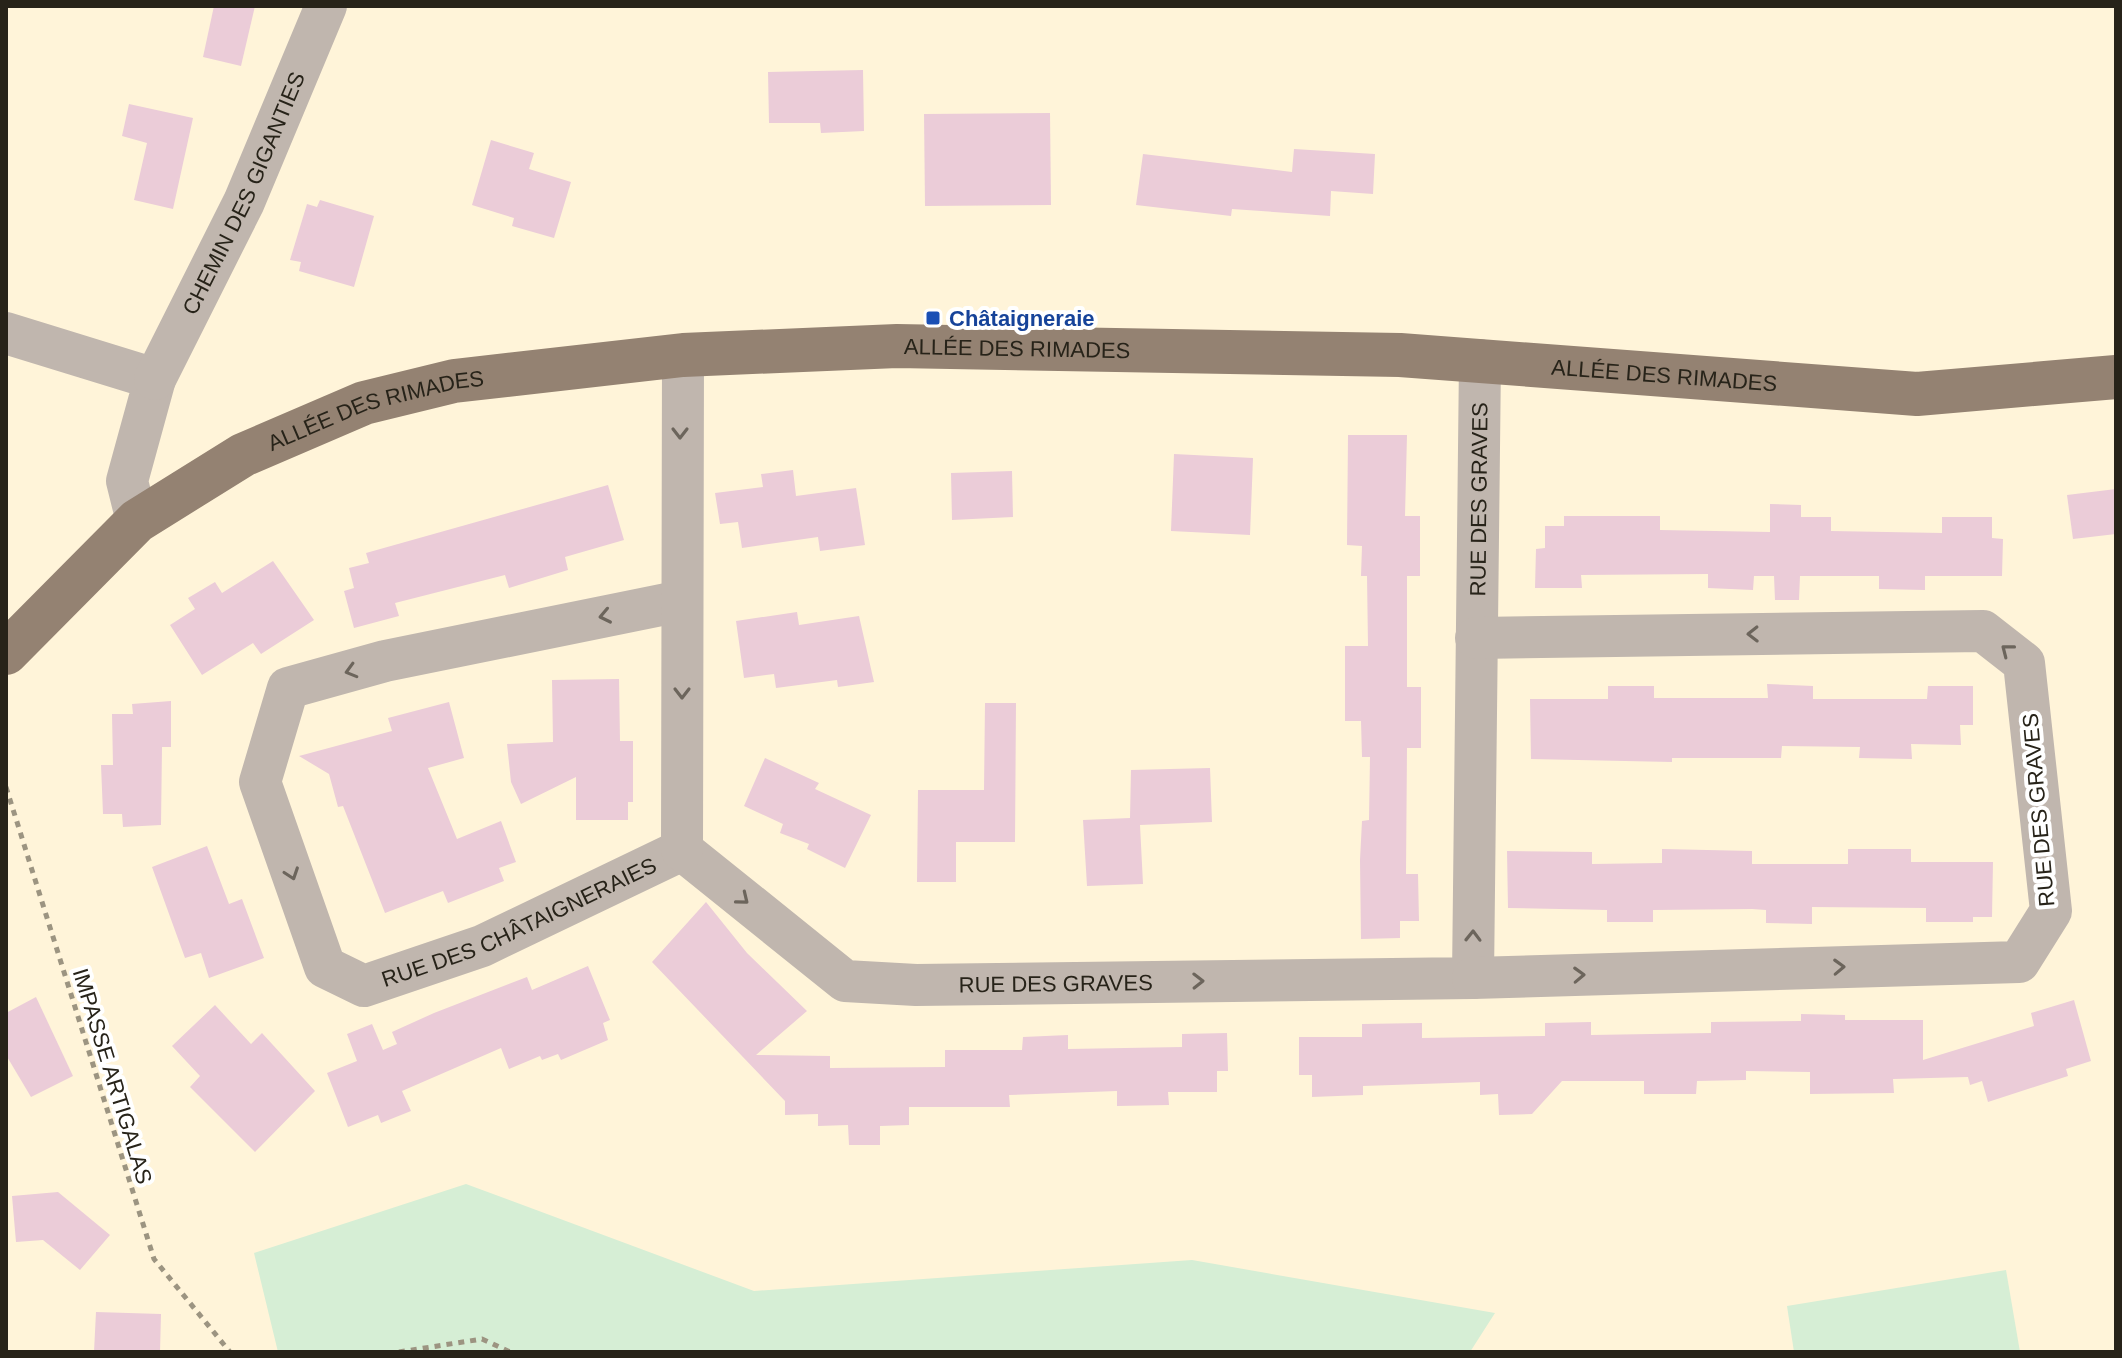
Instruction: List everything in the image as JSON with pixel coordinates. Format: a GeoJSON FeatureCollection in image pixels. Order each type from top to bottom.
{"type":"FeatureCollection","features":[{"type":"Feature","properties":{"kind":"main road","name":"ALLÉE DES RIMADES"},"geometry":{"type":"LineString","coordinates":[[6,653],[137,521],[243,455],[364,403],[454,381],[683,355],[897,346],[1400,355],[1917,394],[2116,377]]}},
{"type":"Feature","properties":{"kind":"street","name":"CHEMIN DES GIGANTIES"},"geometry":{"type":"LineString","coordinates":[[137,521],[127,481],[155,379],[244,202],[326,6]]}},
{"type":"Feature","properties":{"kind":"street"},"geometry":{"type":"LineString","coordinates":[[6,333],[155,379]]}},
{"type":"Feature","properties":{"kind":"street","name":"RUE DES CHÂTAIGNERAIES"},"geometry":{"type":"LineString","coordinates":[[681,601],[385,661],[288,688],[260,782],[325,967],[364,986],[482,946],[682,850],[683,355]]}},
{"type":"Feature","properties":{"kind":"street","name":"RUE DES GRAVES"},"geometry":{"type":"LineString","coordinates":[[1473,978],[1480,360]]}},
{"type":"Feature","properties":{"kind":"street","name":"RUE DES GRAVES"},"geometry":{"type":"LineString","coordinates":[[682,850],[845,981],[916,985],[1473,978],[2019,962],[2051,911],[2024,663],[1983,631],[1476,638]]}},
{"type":"Feature","properties":{"kind":"path","name":"IMPASSE ARTIGALAS"},"geometry":{"type":"LineString","coordinates":[[6,787],[154,1259],[230,1352]]}},
{"type":"Feature","properties":{"kind":"path"},"geometry":{"type":"LineString","coordinates":[[399,1352],[482,1339],[510,1352]]}},
{"type":"Feature","properties":{"kind":"green space"},"geometry":{"type":"Polygon","coordinates":[[[466,1184],[754,1291],[1192,1260],[1495,1313],[1470,1352],[278,1352],[254,1253],[466,1184]]]}},
{"type":"Feature","properties":{"kind":"green space"},"geometry":{"type":"Polygon","coordinates":[[[2006,1270],[2020,1352],[1794,1352],[1787,1306],[2006,1270]]]}},
{"type":"Feature","properties":{"kind":"building"},"geometry":{"type":"Polygon","coordinates":[[[214,6],[255,6],[241,66],[203,57],[214,6]]]}},
{"type":"Feature","properties":{"kind":"building"},"geometry":{"type":"Polygon","coordinates":[[[863,70],[864,131],[821,133],[820,123],[769,123],[768,72],[863,70]]]}},
{"type":"Feature","properties":{"kind":"building"},"geometry":{"type":"Polygon","coordinates":[[[129,104],[193,118],[173,209],[134,200],[147,143],[122,136],[129,104]]]}},
{"type":"Feature","properties":{"kind":"building"},"geometry":{"type":"Polygon","coordinates":[[[1050,113],[1051,205],[925,206],[924,114],[1050,113]]]}},
{"type":"Feature","properties":{"kind":"building"},"geometry":{"type":"Polygon","coordinates":[[[491,140],[534,153],[529,169],[571,182],[554,238],[512,226],[514,218],[472,205],[491,140]]]}},
{"type":"Feature","properties":{"kind":"building"},"geometry":{"type":"Polygon","coordinates":[[[1294,149],[1375,154],[1373,194],[1331,191],[1330,216],[1232,209],[1231,216],[1136,205],[1143,154],[1292,172],[1294,149]]]}},
{"type":"Feature","properties":{"kind":"building"},"geometry":{"type":"Polygon","coordinates":[[[320,200],[374,216],[354,287],[299,271],[301,262],[290,260],[307,204],[317,207],[320,200]]]}},
{"type":"Feature","properties":{"kind":"building"},"geometry":{"type":"Polygon","coordinates":[[[1348,435],[1407,435],[1405,516],[1420,516],[1420,576],[1407,576],[1407,687],[1421,687],[1421,748],[1407,748],[1406,874],[1418,874],[1419,921],[1400,921],[1400,938],[1361,939],[1360,860],[1362,821],[1369,820],[1370,757],[1362,757],[1361,721],[1345,721],[1345,646],[1368,646],[1367,576],[1361,576],[1362,546],[1347,545],[1348,435]]]}},
{"type":"Feature","properties":{"kind":"building"},"geometry":{"type":"Polygon","coordinates":[[[1174,454],[1253,458],[1250,535],[1171,531],[1174,454]]]}},
{"type":"Feature","properties":{"kind":"building"},"geometry":{"type":"Polygon","coordinates":[[[793,470],[796,496],[856,488],[865,545],[820,551],[818,537],[742,548],[738,522],[720,524],[715,493],[763,487],[761,474],[793,470]]]}},
{"type":"Feature","properties":{"kind":"building"},"geometry":{"type":"Polygon","coordinates":[[[1012,471],[1013,517],[952,520],[951,473],[1012,471]]]}},
{"type":"Feature","properties":{"kind":"building"},"geometry":{"type":"Polygon","coordinates":[[[608,485],[624,540],[565,557],[568,570],[509,588],[505,575],[395,603],[399,616],[354,628],[344,591],[354,588],[349,568],[369,563],[366,553],[608,485]]]}},
{"type":"Feature","properties":{"kind":"building"},"geometry":{"type":"Polygon","coordinates":[[[2116,489],[2116,534],[2073,539],[2067,495],[2116,489]]]}},
{"type":"Feature","properties":{"kind":"building"},"geometry":{"type":"Polygon","coordinates":[[[1770,504],[1801,505],[1801,517],[1831,517],[1831,531],[1942,533],[1942,517],[1992,517],[1992,538],[2003,539],[2002,576],[1925,576],[1925,590],[1879,589],[1879,576],[1800,576],[1799,600],[1775,600],[1774,576],[1754,576],[1753,590],[1708,588],[1708,574],[1581,575],[1582,588],[1535,588],[1536,549],[1545,548],[1545,526],[1564,526],[1564,516],[1660,516],[1660,530],[1770,532],[1770,504]]]}},
{"type":"Feature","properties":{"kind":"building"},"geometry":{"type":"Polygon","coordinates":[[[273,561],[314,620],[261,654],[253,643],[202,675],[170,625],[195,609],[188,598],[215,582],[222,593],[273,561]]]}},
{"type":"Feature","properties":{"kind":"building"},"geometry":{"type":"Polygon","coordinates":[[[797,612],[799,625],[859,616],[874,682],[838,687],[837,680],[776,688],[774,674],[744,678],[736,621],[797,612]]]}},
{"type":"Feature","properties":{"kind":"building"},"geometry":{"type":"Polygon","coordinates":[[[619,679],[620,741],[633,741],[633,802],[628,802],[628,820],[576,820],[576,777],[521,804],[511,782],[507,744],[553,742],[552,680],[619,679]]]}},
{"type":"Feature","properties":{"kind":"building"},"geometry":{"type":"Polygon","coordinates":[[[1767,684],[1813,686],[1813,699],[1927,699],[1928,686],[1973,686],[1973,725],[1960,725],[1961,745],[1911,744],[1912,759],[1859,758],[1860,747],[1782,746],[1781,758],[1672,758],[1672,762],[1531,759],[1530,699],[1608,699],[1608,686],[1654,686],[1654,698],[1768,698],[1767,684]]]}},
{"type":"Feature","properties":{"kind":"building"},"geometry":{"type":"Polygon","coordinates":[[[171,701],[171,747],[162,747],[161,825],[123,827],[122,814],[103,814],[101,765],[113,765],[112,714],[133,714],[132,704],[171,701]]]}},
{"type":"Feature","properties":{"kind":"building"},"geometry":{"type":"Polygon","coordinates":[[[449,702],[464,758],[428,768],[457,839],[501,821],[516,862],[499,868],[504,881],[448,903],[443,891],[385,913],[343,806],[338,807],[329,774],[299,756],[392,731],[388,718],[449,702]]]}},
{"type":"Feature","properties":{"kind":"building"},"geometry":{"type":"Polygon","coordinates":[[[985,703],[1016,703],[1015,842],[956,842],[956,882],[917,882],[918,790],[984,790],[985,703]]]}},
{"type":"Feature","properties":{"kind":"building"},"geometry":{"type":"Polygon","coordinates":[[[765,758],[819,783],[815,789],[871,815],[845,868],[807,849],[809,844],[780,833],[783,824],[744,806],[765,758]]]}},
{"type":"Feature","properties":{"kind":"building"},"geometry":{"type":"Polygon","coordinates":[[[1210,768],[1212,822],[1140,825],[1143,884],[1087,886],[1083,820],[1130,818],[1131,770],[1210,768]]]}},
{"type":"Feature","properties":{"kind":"building"},"geometry":{"type":"Polygon","coordinates":[[[207,846],[229,904],[242,899],[264,958],[209,978],[201,953],[185,958],[152,867],[207,846]]]}},
{"type":"Feature","properties":{"kind":"building"},"geometry":{"type":"Polygon","coordinates":[[[1662,849],[1752,851],[1752,864],[1848,864],[1848,849],[1911,849],[1911,862],[1993,862],[1992,917],[1973,917],[1973,922],[1926,922],[1926,908],[1812,907],[1812,924],[1766,923],[1766,910],[1752,909],[1653,910],[1653,922],[1607,922],[1607,910],[1508,908],[1507,851],[1592,852],[1592,864],[1662,863],[1662,849]]]}},
{"type":"Feature","properties":{"kind":"building"},"geometry":{"type":"Polygon","coordinates":[[[706,902],[747,953],[807,1011],[756,1055],[830,1056],[830,1068],[945,1067],[945,1050],[1022,1050],[1023,1037],[1068,1035],[1068,1049],[1182,1047],[1182,1034],[1227,1033],[1228,1071],[1217,1071],[1217,1092],[1168,1092],[1169,1105],[1117,1106],[1117,1091],[1009,1095],[1010,1107],[909,1107],[909,1125],[880,1126],[880,1145],[849,1145],[848,1125],[818,1126],[818,1114],[785,1115],[785,1101],[652,962],[706,902]]]}},
{"type":"Feature","properties":{"kind":"building"},"geometry":{"type":"Polygon","coordinates":[[[588,966],[610,1020],[603,1023],[608,1040],[561,1060],[558,1054],[542,1060],[540,1056],[509,1069],[501,1048],[402,1091],[411,1111],[381,1123],[378,1115],[348,1127],[327,1073],[357,1061],[347,1034],[372,1024],[383,1050],[397,1044],[392,1032],[434,1013],[527,977],[532,990],[588,966]]]}},
{"type":"Feature","properties":{"kind":"building"},"geometry":{"type":"Polygon","coordinates":[[[36,997],[73,1076],[31,1097],[6,1055],[6,1013],[36,997]]]}},
{"type":"Feature","properties":{"kind":"building"},"geometry":{"type":"Polygon","coordinates":[[[2074,1000],[2091,1061],[2066,1069],[2068,1076],[1988,1102],[1982,1081],[1970,1085],[1968,1077],[1893,1079],[1894,1093],[1810,1094],[1810,1072],[1746,1071],[1746,1080],[1697,1081],[1696,1094],[1644,1094],[1644,1081],[1562,1081],[1532,1114],[1499,1115],[1498,1094],[1480,1095],[1480,1082],[1363,1086],[1363,1095],[1312,1097],[1312,1075],[1299,1075],[1299,1037],[1362,1037],[1362,1024],[1422,1023],[1422,1038],[1545,1036],[1545,1023],[1591,1022],[1591,1035],[1711,1033],[1711,1022],[1801,1021],[1801,1014],[1845,1015],[1845,1020],[1923,1020],[1923,1060],[2034,1026],[2031,1013],[2074,1000]]]}},
{"type":"Feature","properties":{"kind":"building"},"geometry":{"type":"Polygon","coordinates":[[[215,1005],[251,1044],[262,1033],[315,1091],[255,1152],[190,1087],[200,1076],[172,1046],[215,1005]]]}},
{"type":"Feature","properties":{"kind":"building"},"geometry":{"type":"Polygon","coordinates":[[[58,1192],[110,1235],[80,1270],[43,1240],[16,1242],[12,1196],[58,1192]]]}},
{"type":"Feature","properties":{"kind":"building"},"geometry":{"type":"Polygon","coordinates":[[[96,1312],[161,1314],[160,1352],[94,1352],[96,1312]]]}},
{"type":"Feature","properties":{"kind":"place","name":"Châtaigneraie"},"geometry":{"type":"Point","coordinates":[933,318]}}]}
